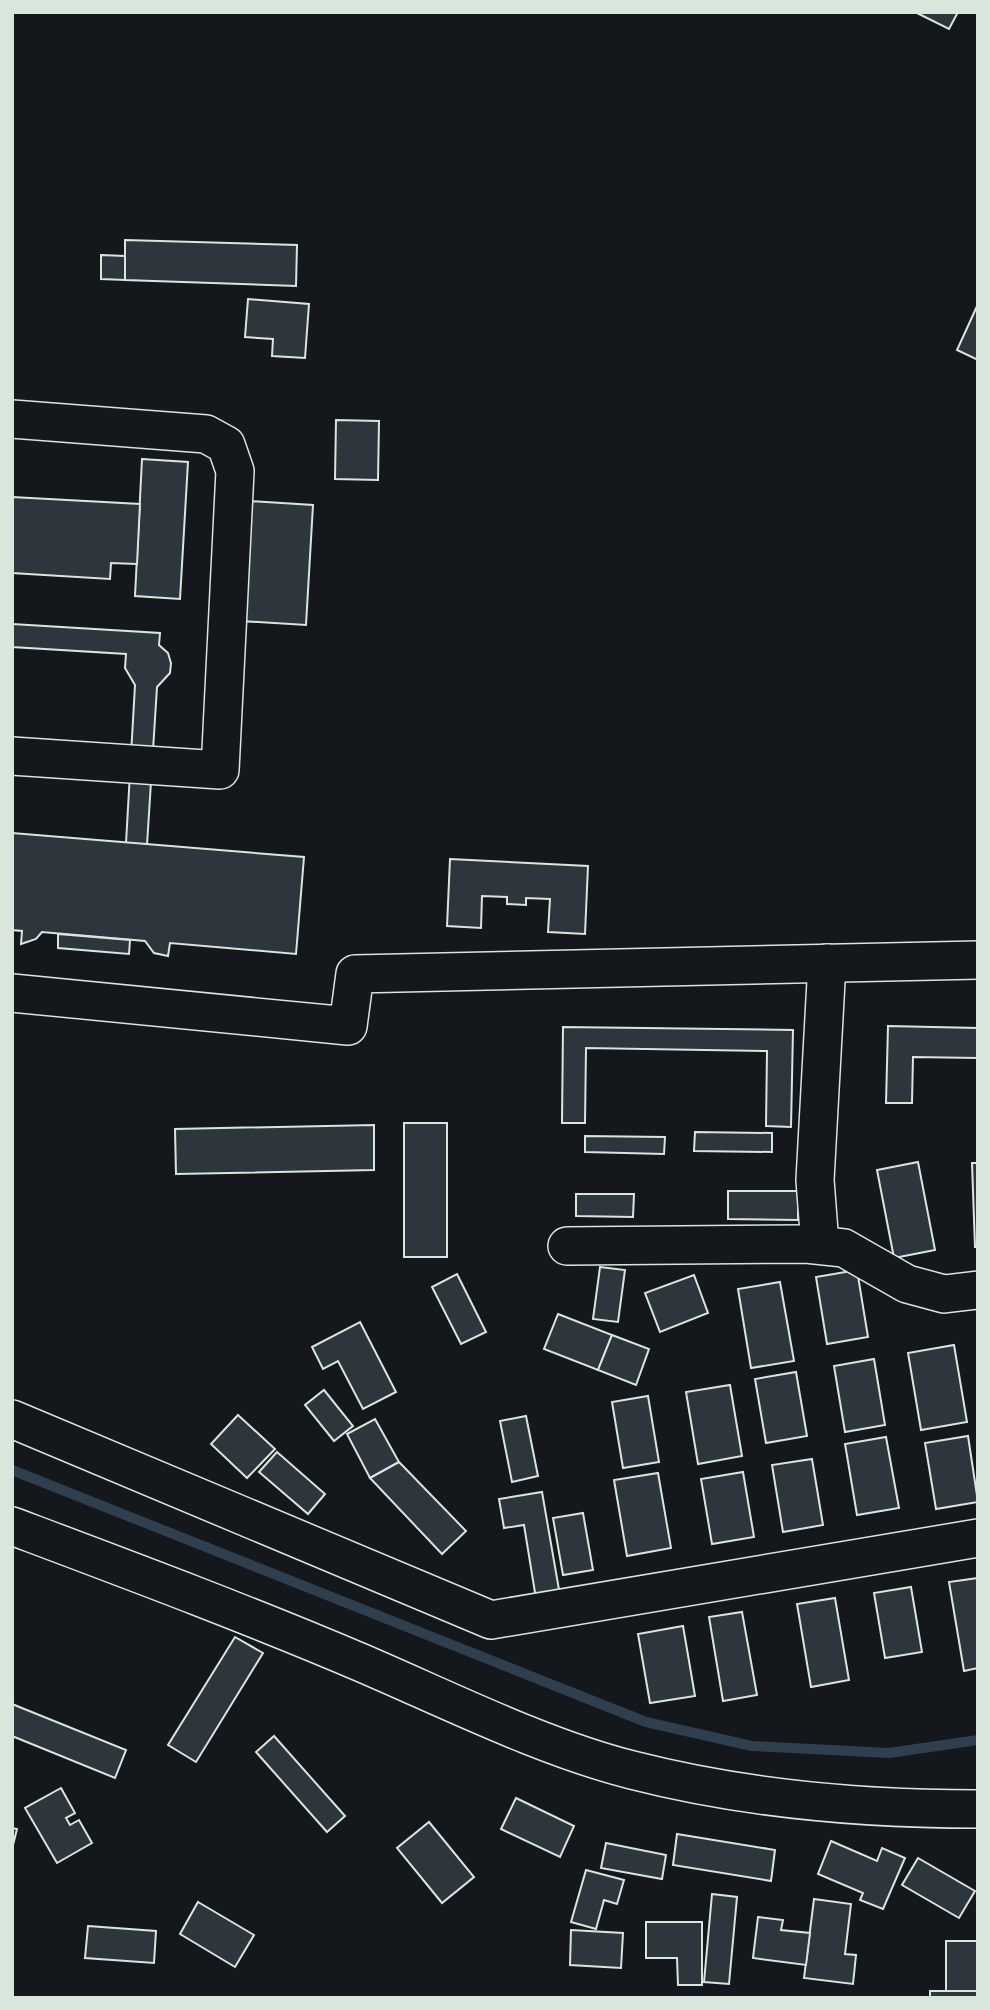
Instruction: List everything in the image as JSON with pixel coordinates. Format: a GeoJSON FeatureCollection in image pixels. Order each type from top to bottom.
{"type":"FeatureCollection","features":[{"type":"Feature","properties":{"kind":"street"},"geometry":{"type":"LineString","coordinates":[[12,419],[206,434],[226,445],[234,471],[219,770],[12,756]]}},
{"type":"Feature","properties":{"kind":"street"},"geometry":{"type":"LineString","coordinates":[[12,993],[348,1026],[355,974],[978,960]]}},
{"type":"Feature","properties":{"kind":"street"},"geometry":{"type":"LineString","coordinates":[[820,1245],[815,1180],[827,963]]}},
{"type":"Feature","properties":{"kind":"street"},"geometry":{"type":"LineString","coordinates":[[567,1245],[820,1245],[844,1248],[907,1284],[944,1294],[978,1290]]}},
{"type":"Feature","properties":{"kind":"street"},"geometry":{"type":"LineString","coordinates":[[12,1419],[491,1620],[978,1538]]}},
{"type":"Feature","properties":{"kind":"street"},"geometry":{"type":"LineString","coordinates":[[12,1526],[255,1618],[536,1737],[630,1770],[760,1797],[900,1809],[978,1809]]}},
{"type":"Feature","properties":{"kind":"building"},"geometry":{"type":"Polygon","coordinates":[[[915,12],[958,12],[949,29],[915,12]]]}},
{"type":"Feature","properties":{"kind":"building"},"geometry":{"type":"Polygon","coordinates":[[[125,240],[297,245],[296,286],[125,280],[125,240]]]}},
{"type":"Feature","properties":{"kind":"building"},"geometry":{"type":"Polygon","coordinates":[[[101,255],[125,256],[125,280],[101,279],[101,255]]]}},
{"type":"Feature","properties":{"kind":"building"},"geometry":{"type":"Polygon","coordinates":[[[248,299],[309,304],[305,358],[272,356],[273,339],[245,337],[248,299]]]}},
{"type":"Feature","properties":{"kind":"building"},"geometry":{"type":"Polygon","coordinates":[[[978,304],[978,360],[957,350],[978,304]]]}},
{"type":"Feature","properties":{"kind":"building"},"geometry":{"type":"Polygon","coordinates":[[[336,420],[379,421],[378,480],[335,479],[336,420]]]}},
{"type":"Feature","properties":{"kind":"building"},"geometry":{"type":"Polygon","coordinates":[[[142,459],[188,462],[180,599],[135,596],[142,459]]]}},
{"type":"Feature","properties":{"kind":"building"},"geometry":{"type":"Polygon","coordinates":[[[12,497],[140,504],[137,564],[111,563],[110,579],[12,573],[12,497]]]}},
{"type":"Feature","properties":{"kind":"building"},"geometry":{"type":"Polygon","coordinates":[[[248,501],[313,505],[306,625],[241,621],[248,501]]]}},
{"type":"Feature","properties":{"kind":"building"},"geometry":{"type":"Polygon","coordinates":[[[12,624],[160,633],[159,645],[168,653],[171,663],[170,673],[157,687],[147,845],[126,843],[135,685],[125,668],[126,654],[12,647],[12,624]]]}},
{"type":"Feature","properties":{"kind":"building"},"geometry":{"type":"Polygon","coordinates":[[[12,833],[304,857],[296,954],[170,943],[168,956],[154,953],[145,941],[42,932],[36,939],[21,944],[22,931],[12,930],[12,833]]]}},
{"type":"Feature","properties":{"kind":"building"},"geometry":{"type":"Polygon","coordinates":[[[450,859],[588,866],[585,934],[548,932],[550,899],[526,898],[526,905],[507,904],[507,897],[482,896],[481,928],[447,926],[450,859]]]}},
{"type":"Feature","properties":{"kind":"building"},"geometry":{"type":"Polygon","coordinates":[[[58,934],[130,940],[129,954],[58,948],[58,934]]]}},
{"type":"Feature","properties":{"kind":"building"},"geometry":{"type":"Polygon","coordinates":[[[888,1026],[978,1028],[978,1058],[913,1057],[912,1103],[886,1103],[888,1026]]]}},
{"type":"Feature","properties":{"kind":"building"},"geometry":{"type":"Polygon","coordinates":[[[563,1027],[793,1030],[791,1127],[766,1126],[767,1051],[586,1048],[585,1123],[562,1123],[563,1027]]]}},
{"type":"Feature","properties":{"kind":"building"},"geometry":{"type":"Polygon","coordinates":[[[404,1123],[447,1123],[447,1257],[404,1257],[404,1123]]]}},
{"type":"Feature","properties":{"kind":"building"},"geometry":{"type":"Polygon","coordinates":[[[374,1125],[374,1170],[176,1174],[175,1129],[374,1125]]]}},
{"type":"Feature","properties":{"kind":"building"},"geometry":{"type":"Polygon","coordinates":[[[695,1132],[772,1133],[772,1152],[694,1151],[695,1132]]]}},
{"type":"Feature","properties":{"kind":"building"},"geometry":{"type":"Polygon","coordinates":[[[585,1136],[665,1137],[664,1154],[585,1152],[585,1136]]]}},
{"type":"Feature","properties":{"kind":"building"},"geometry":{"type":"Polygon","coordinates":[[[918,1162],[935,1250],[894,1258],[877,1170],[918,1162]]]}},
{"type":"Feature","properties":{"kind":"building"},"geometry":{"type":"Polygon","coordinates":[[[972,1163],[978,1163],[978,1247],[975,1247],[972,1163]]]}},
{"type":"Feature","properties":{"kind":"building"},"geometry":{"type":"Polygon","coordinates":[[[728,1191],[798,1191],[798,1220],[728,1219],[728,1191]]]}},
{"type":"Feature","properties":{"kind":"building"},"geometry":{"type":"Polygon","coordinates":[[[576,1194],[634,1194],[633,1217],[576,1216],[576,1194]]]}},
{"type":"Feature","properties":{"kind":"building"},"geometry":{"type":"Polygon","coordinates":[[[600,1267],[625,1270],[618,1322],[593,1319],[600,1267]]]}},
{"type":"Feature","properties":{"kind":"building"},"geometry":{"type":"Polygon","coordinates":[[[857,1270],[868,1337],[827,1344],[816,1277],[857,1270]]]}},
{"type":"Feature","properties":{"kind":"building"},"geometry":{"type":"Polygon","coordinates":[[[457,1274],[486,1332],[461,1344],[432,1287],[457,1274]]]}},
{"type":"Feature","properties":{"kind":"building"},"geometry":{"type":"Polygon","coordinates":[[[694,1275],[708,1313],[660,1332],[645,1293],[694,1275]]]}},
{"type":"Feature","properties":{"kind":"building"},"geometry":{"type":"Polygon","coordinates":[[[780,1282],[794,1361],[751,1368],[738,1289],[780,1282]]]}},
{"type":"Feature","properties":{"kind":"building"},"geometry":{"type":"Polygon","coordinates":[[[558,1314],[612,1335],[598,1370],[544,1349],[558,1314]]]}},
{"type":"Feature","properties":{"kind":"building"},"geometry":{"type":"Polygon","coordinates":[[[360,1322],[396,1392],[363,1409],[338,1361],[323,1369],[312,1347],[360,1322]]]}},
{"type":"Feature","properties":{"kind":"building"},"geometry":{"type":"Polygon","coordinates":[[[612,1335],[649,1349],[636,1385],[598,1370],[612,1335]]]}},
{"type":"Feature","properties":{"kind":"building"},"geometry":{"type":"Polygon","coordinates":[[[954,1345],[967,1422],[921,1430],[908,1353],[954,1345]]]}},
{"type":"Feature","properties":{"kind":"building"},"geometry":{"type":"Polygon","coordinates":[[[874,1359],[885,1425],[845,1432],[834,1366],[874,1359]]]}},
{"type":"Feature","properties":{"kind":"building"},"geometry":{"type":"Polygon","coordinates":[[[796,1372],[807,1436],[766,1443],[755,1379],[796,1372]]]}},
{"type":"Feature","properties":{"kind":"building"},"geometry":{"type":"Polygon","coordinates":[[[730,1385],[742,1456],[698,1464],[686,1392],[730,1385]]]}},
{"type":"Feature","properties":{"kind":"building"},"geometry":{"type":"Polygon","coordinates":[[[324,1390],[353,1426],[334,1441],[305,1405],[324,1390]]]}},
{"type":"Feature","properties":{"kind":"building"},"geometry":{"type":"Polygon","coordinates":[[[648,1396],[659,1462],[623,1468],[612,1402],[648,1396]]]}},
{"type":"Feature","properties":{"kind":"building"},"geometry":{"type":"Polygon","coordinates":[[[238,1415],[275,1449],[247,1478],[211,1444],[238,1415]]]}},
{"type":"Feature","properties":{"kind":"building"},"geometry":{"type":"Polygon","coordinates":[[[526,1416],[538,1476],[512,1482],[500,1421],[526,1416]]]}},
{"type":"Feature","properties":{"kind":"building"},"geometry":{"type":"Polygon","coordinates":[[[375,1419],[399,1462],[370,1478],[347,1434],[375,1419]]]}},
{"type":"Feature","properties":{"kind":"building"},"geometry":{"type":"Polygon","coordinates":[[[968,1436],[978,1502],[936,1509],[925,1443],[968,1436]]]}},
{"type":"Feature","properties":{"kind":"building"},"geometry":{"type":"Polygon","coordinates":[[[886,1437],[899,1508],[857,1515],[845,1444],[886,1437]]]}},
{"type":"Feature","properties":{"kind":"building"},"geometry":{"type":"Polygon","coordinates":[[[277,1452],[325,1494],[308,1514],[259,1472],[277,1452]]]}},
{"type":"Feature","properties":{"kind":"building"},"geometry":{"type":"Polygon","coordinates":[[[812,1459],[823,1525],[783,1532],[772,1465],[812,1459]]]}},
{"type":"Feature","properties":{"kind":"building"},"geometry":{"type":"Polygon","coordinates":[[[399,1462],[466,1531],[442,1554],[370,1478],[399,1462]]]}},
{"type":"Feature","properties":{"kind":"building"},"geometry":{"type":"Polygon","coordinates":[[[743,1472],[754,1537],[712,1544],[701,1479],[743,1472]]]}},
{"type":"Feature","properties":{"kind":"building"},"geometry":{"type":"Polygon","coordinates":[[[658,1473],[671,1548],[627,1556],[614,1480],[658,1473]]]}},
{"type":"Feature","properties":{"kind":"building"},"geometry":{"type":"Polygon","coordinates":[[[542,1492],[562,1607],[538,1611],[524,1525],[504,1528],[499,1499],[542,1492]]]}},
{"type":"Feature","properties":{"kind":"building"},"geometry":{"type":"Polygon","coordinates":[[[583,1513],[593,1570],[563,1575],[553,1518],[583,1513]]]}},
{"type":"Feature","properties":{"kind":"building"},"geometry":{"type":"Polygon","coordinates":[[[978,1578],[978,1668],[964,1671],[949,1582],[978,1578]]]}},
{"type":"Feature","properties":{"kind":"building"},"geometry":{"type":"Polygon","coordinates":[[[911,1587],[922,1652],[885,1658],[874,1593],[911,1587]]]}},
{"type":"Feature","properties":{"kind":"building"},"geometry":{"type":"Polygon","coordinates":[[[835,1598],[849,1680],[811,1687],[797,1604],[835,1598]]]}},
{"type":"Feature","properties":{"kind":"building"},"geometry":{"type":"Polygon","coordinates":[[[742,1612],[757,1695],[723,1701],[709,1617],[742,1612]]]}},
{"type":"Feature","properties":{"kind":"building"},"geometry":{"type":"Polygon","coordinates":[[[683,1626],[695,1696],[650,1703],[638,1634],[683,1626]]]}},
{"type":"Feature","properties":{"kind":"building"},"geometry":{"type":"Polygon","coordinates":[[[235,1637],[263,1653],[196,1762],[168,1745],[235,1637]]]}},
{"type":"Feature","properties":{"kind":"building"},"geometry":{"type":"Polygon","coordinates":[[[12,1704],[126,1750],[115,1778],[12,1736],[12,1704]]]}},
{"type":"Feature","properties":{"kind":"building"},"geometry":{"type":"Polygon","coordinates":[[[274,1736],[345,1816],[327,1832],[256,1752],[274,1736]]]}},
{"type":"Feature","properties":{"kind":"building"},"geometry":{"type":"Polygon","coordinates":[[[61,1788],[75,1813],[66,1818],[70,1825],[79,1820],[92,1843],[57,1863],[25,1808],[61,1788]]]}},
{"type":"Feature","properties":{"kind":"building"},"geometry":{"type":"Polygon","coordinates":[[[516,1798],[574,1826],[560,1857],[501,1829],[516,1798]]]}},
{"type":"Feature","properties":{"kind":"building"},"geometry":{"type":"Polygon","coordinates":[[[429,1822],[474,1877],[442,1903],[397,1848],[429,1822]]]}},
{"type":"Feature","properties":{"kind":"building"},"geometry":{"type":"Polygon","coordinates":[[[12,1828],[17,1829],[12,1849],[12,1828]]]}},
{"type":"Feature","properties":{"kind":"building"},"geometry":{"type":"Polygon","coordinates":[[[677,1834],[775,1850],[771,1881],[673,1865],[677,1834]]]}},
{"type":"Feature","properties":{"kind":"building"},"geometry":{"type":"Polygon","coordinates":[[[831,1841],[877,1861],[882,1848],[905,1858],[883,1909],[860,1900],[863,1893],[818,1874],[831,1841]]]}},
{"type":"Feature","properties":{"kind":"building"},"geometry":{"type":"Polygon","coordinates":[[[606,1843],[666,1855],[662,1879],[601,1868],[606,1843]]]}},
{"type":"Feature","properties":{"kind":"building"},"geometry":{"type":"Polygon","coordinates":[[[918,1858],[975,1891],[959,1918],[902,1885],[918,1858]]]}},
{"type":"Feature","properties":{"kind":"building"},"geometry":{"type":"Polygon","coordinates":[[[586,1870],[624,1880],[617,1904],[604,1900],[596,1929],[571,1922],[586,1870]]]}},
{"type":"Feature","properties":{"kind":"building"},"geometry":{"type":"Polygon","coordinates":[[[712,1894],[737,1897],[729,1984],[704,1982],[712,1894]]]}},
{"type":"Feature","properties":{"kind":"building"},"geometry":{"type":"Polygon","coordinates":[[[814,1899],[851,1904],[845,1954],[856,1955],[853,1984],[804,1978],[814,1899]]]}},
{"type":"Feature","properties":{"kind":"building"},"geometry":{"type":"Polygon","coordinates":[[[198,1902],[254,1935],[235,1967],[180,1934],[198,1902]]]}},
{"type":"Feature","properties":{"kind":"building"},"geometry":{"type":"Polygon","coordinates":[[[758,1917],[783,1920],[781,1930],[810,1933],[806,1965],[753,1958],[758,1917]]]}},
{"type":"Feature","properties":{"kind":"building"},"geometry":{"type":"Polygon","coordinates":[[[646,1922],[702,1922],[702,1985],[678,1985],[677,1958],[646,1958],[646,1922]]]}},
{"type":"Feature","properties":{"kind":"building"},"geometry":{"type":"Polygon","coordinates":[[[88,1926],[156,1931],[154,1963],[85,1958],[88,1926]]]}},
{"type":"Feature","properties":{"kind":"building"},"geometry":{"type":"Polygon","coordinates":[[[571,1930],[623,1933],[621,1968],[570,1965],[571,1930]]]}},
{"type":"Feature","properties":{"kind":"building"},"geometry":{"type":"Polygon","coordinates":[[[946,1941],[978,1941],[978,1991],[946,1991],[946,1941]]]}},
{"type":"Feature","properties":{"kind":"building"},"geometry":{"type":"Polygon","coordinates":[[[930,1991],[978,1991],[978,1998],[930,1998],[930,1991]]]}},
{"type":"Feature","properties":{"kind":"waterway"},"geometry":{"type":"LineString","coordinates":[[12,1470],[646,1722],[752,1746],[889,1753],[978,1740]]}}]}
